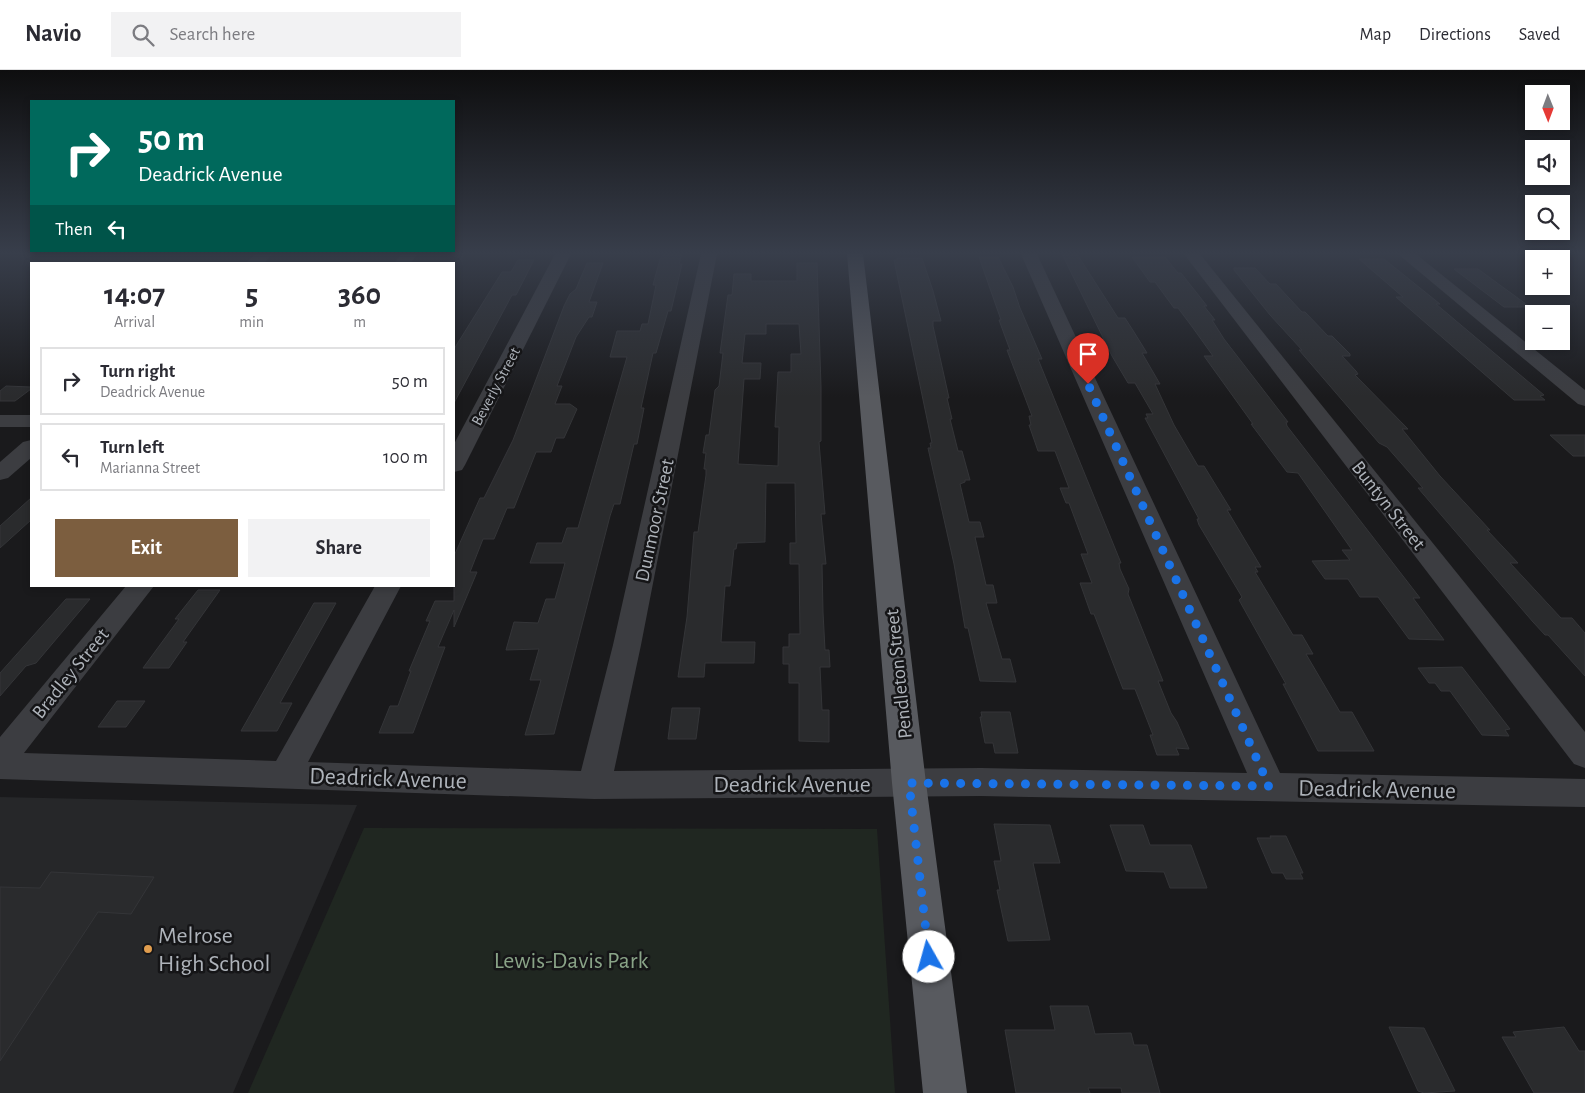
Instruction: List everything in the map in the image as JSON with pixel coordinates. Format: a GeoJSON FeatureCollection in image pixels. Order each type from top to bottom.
{"type":"FeatureCollection","features":[{"type":"Feature","properties":{"kind":"main road","name":"Pendleton Street"},"geometry":{"type":"LineString","coordinates":[[860,302],[909,783],[945,1093]]}},
{"type":"Feature","properties":{"kind":"street","name":"Beverly Street"},"geometry":{"type":"LineString","coordinates":[[455,463],[538,302]]}},
{"type":"Feature","properties":{"kind":"street","name":"Dunmoor Street"},"geometry":{"type":"LineString","coordinates":[[594,785],[627,645],[699,302]]}},
{"type":"Feature","properties":{"kind":"street"},"geometry":{"type":"LineString","coordinates":[[1051,302],[1269,786]]}},
{"type":"Feature","properties":{"kind":"street","name":"Buntyn Street"},"geometry":{"type":"LineString","coordinates":[[1229,302],[1585,755]]}},
{"type":"Feature","properties":{"kind":"street"},"geometry":{"type":"LineString","coordinates":[[1465,302],[1585,400]]}},
{"type":"Feature","properties":{"kind":"street"},"geometry":{"type":"LineString","coordinates":[[0,421],[30,421]]}},
{"type":"Feature","properties":{"kind":"street"},"geometry":{"type":"LineString","coordinates":[[0,473],[30,448]]}},
{"type":"Feature","properties":{"kind":"street","name":"Bradley Street"},"geometry":{"type":"LineString","coordinates":[[0,760],[140,587]]}},
{"type":"Feature","properties":{"kind":"street"},"geometry":{"type":"LineString","coordinates":[[285,775],[387,587]]}},
{"type":"Feature","properties":{"kind":"street","name":"Deadrick Avenue"},"geometry":{"type":"LineString","coordinates":[[0,766],[594,785],[909,783],[1269,786],[1585,793]]}},
{"type":"Feature","properties":{"kind":"shaded area","name":"Melrose High School"},"geometry":{"type":"Polygon","coordinates":[[[0,797],[357,805],[233,1093],[0,1093],[0,797]]]}},
{"type":"Feature","properties":{"kind":"green space","name":"Lewis-Davis Park"},"geometry":{"type":"Polygon","coordinates":[[[364,828],[877,829],[895,1093],[248,1093],[364,828]]]}},
{"type":"Feature","properties":{"kind":"building"},"geometry":{"type":"Polygon","coordinates":[[[483,302],[508,302],[455,401],[455,347],[483,302]]]}},
{"type":"Feature","properties":{"kind":"building"},"geometry":{"type":"Polygon","coordinates":[[[566,302],[597,302],[592,317],[589,317],[576,337],[557,386],[562,386],[555,404],[570,404],[577,409],[564,438],[556,438],[551,452],[536,452],[514,508],[507,508],[494,539],[483,539],[470,572],[477,572],[454,627],[454,610],[438,647],[445,647],[413,733],[379,733],[390,706],[398,706],[411,671],[409,671],[430,621],[426,621],[435,601],[454,601],[455,554],[480,498],[484,498],[513,440],[566,302]]]}},
{"type":"Feature","properties":{"kind":"building"},"geometry":{"type":"Polygon","coordinates":[[[653,302],[673,302],[671,311],[668,311],[656,353],[653,353],[641,408],[644,408],[637,444],[634,444],[620,504],[614,504],[610,516],[554,734],[525,735],[541,680],[530,680],[539,649],[506,650],[514,622],[538,623],[546,599],[555,599],[565,563],[530,563],[537,543],[562,543],[567,528],[578,528],[627,357],[610,357],[617,331],[640,331],[642,324],[648,324],[653,302]]]}},
{"type":"Feature","properties":{"kind":"building"},"geometry":{"type":"Polygon","coordinates":[[[727,302],[818,302],[821,387],[821,441],[819,442],[825,514],[821,514],[826,564],[822,564],[823,612],[825,650],[829,650],[830,667],[820,667],[822,710],[829,710],[829,742],[799,741],[799,683],[789,683],[789,664],[783,664],[783,647],[789,647],[789,634],[800,634],[799,564],[790,564],[790,543],[796,543],[795,483],[766,483],[765,542],[737,543],[736,549],[734,549],[730,586],[725,586],[721,642],[755,642],[754,663],[705,663],[704,677],[678,677],[687,617],[694,532],[698,532],[706,475],[706,469],[704,469],[706,453],[703,453],[706,435],[709,435],[715,390],[719,386],[723,353],[720,353],[727,302]],[[766,324],[766,334],[745,334],[742,363],[761,363],[760,379],[744,379],[738,464],[778,466],[779,427],[775,427],[778,372],[791,372],[791,354],[801,354],[799,324],[766,324]]]}},
{"type":"Feature","properties":{"kind":"building"},"geometry":{"type":"Polygon","coordinates":[[[903,302],[936,302],[941,321],[933,321],[933,326],[949,398],[947,398],[952,419],[950,419],[958,451],[962,451],[970,480],[965,480],[965,482],[960,484],[969,522],[980,522],[984,537],[975,537],[986,585],[993,585],[997,603],[986,603],[1002,659],[1010,659],[1016,682],[980,681],[968,628],[965,628],[954,564],[928,448],[931,448],[930,443],[932,443],[903,302]]]}},
{"type":"Feature","properties":{"kind":"building"},"geometry":{"type":"Polygon","coordinates":[[[995,302],[1018,302],[1042,359],[1038,359],[1121,563],[1119,563],[1120,569],[1129,589],[1128,594],[1163,681],[1158,681],[1189,749],[1176,748],[1179,755],[1157,755],[1150,735],[1153,735],[1135,689],[1123,689],[1094,614],[1091,614],[1080,583],[1092,583],[1081,554],[1088,554],[1069,503],[1066,503],[1060,488],[1069,488],[1055,451],[1038,451],[1029,425],[1031,425],[1029,416],[1032,416],[1007,350],[1010,350],[999,320],[1001,320],[995,302]]]}},
{"type":"Feature","properties":{"kind":"building"},"geometry":{"type":"Polygon","coordinates":[[[1085,302],[1108,302],[1118,318],[1125,318],[1134,332],[1147,353],[1142,353],[1160,384],[1155,384],[1174,425],[1198,466],[1204,466],[1231,510],[1227,510],[1261,567],[1255,567],[1258,572],[1255,572],[1293,635],[1302,635],[1313,654],[1306,654],[1340,712],[1352,712],[1374,751],[1318,751],[1283,684],[1286,684],[1239,600],[1242,597],[1199,525],[1197,519],[1199,519],[1145,418],[1148,418],[1146,414],[1153,414],[1135,383],[1128,383],[1112,356],[1085,302]]]}},
{"type":"Feature","properties":{"kind":"building"},"geometry":{"type":"Polygon","coordinates":[[[1169,302],[1204,302],[1207,306],[1204,306],[1215,320],[1212,320],[1224,339],[1288,422],[1286,422],[1287,426],[1420,598],[1413,598],[1444,640],[1409,639],[1378,597],[1360,597],[1348,579],[1325,579],[1312,561],[1350,560],[1342,550],[1352,550],[1298,473],[1287,472],[1251,424],[1253,424],[1204,356],[1213,356],[1178,308],[1174,308],[1169,302]]]}},
{"type":"Feature","properties":{"kind":"building"},"geometry":{"type":"Polygon","coordinates":[[[1259,302],[1292,302],[1350,354],[1350,356],[1342,356],[1358,374],[1355,375],[1408,429],[1402,429],[1440,476],[1518,563],[1510,563],[1561,618],[1572,618],[1585,633],[1585,676],[1548,635],[1545,635],[1533,622],[1418,488],[1423,488],[1387,447],[1379,443],[1299,350],[1302,350],[1259,302]]]}},
{"type":"Feature","properties":{"kind":"building"},"geometry":{"type":"Polygon","coordinates":[[[1401,302],[1437,302],[1440,304],[1436,304],[1544,395],[1540,396],[1545,400],[1514,400],[1401,302]]]}},
{"type":"Feature","properties":{"kind":"building"},"geometry":{"type":"Polygon","coordinates":[[[1497,302],[1523,302],[1527,305],[1525,307],[1504,307],[1497,302]]]}},
{"type":"Feature","properties":{"kind":"building"},"geometry":{"type":"Polygon","coordinates":[[[6,386],[30,387],[30,390],[15,401],[0,401],[0,391],[6,386]]]}},
{"type":"Feature","properties":{"kind":"building"},"geometry":{"type":"Polygon","coordinates":[[[1550,435],[1585,435],[1585,456],[1573,456],[1550,435]]]}},
{"type":"Feature","properties":{"kind":"building"},"geometry":{"type":"Polygon","coordinates":[[[30,499],[30,521],[0,548],[0,526],[30,499]]]}},
{"type":"Feature","properties":{"kind":"building"},"geometry":{"type":"Polygon","coordinates":[[[198,590],[220,590],[183,642],[187,642],[169,668],[143,668],[179,619],[175,619],[198,590]]]}},
{"type":"Feature","properties":{"kind":"building"},"geometry":{"type":"Polygon","coordinates":[[[66,599],[90,599],[36,663],[26,666],[0,696],[0,673],[66,599]]]}},
{"type":"Feature","properties":{"kind":"building"},"geometry":{"type":"Polygon","coordinates":[[[314,603],[336,603],[280,703],[292,703],[277,731],[241,731],[314,603]]]}},
{"type":"Feature","properties":{"kind":"building"},"geometry":{"type":"Polygon","coordinates":[[[1462,667],[1510,729],[1505,730],[1509,736],[1482,735],[1450,691],[1441,691],[1435,683],[1429,683],[1418,668],[1462,667]]]}},
{"type":"Feature","properties":{"kind":"building"},"geometry":{"type":"Polygon","coordinates":[[[117,701],[145,701],[126,727],[98,727],[117,701]]]}},
{"type":"Feature","properties":{"kind":"building"},"geometry":{"type":"Polygon","coordinates":[[[672,708],[700,708],[696,739],[668,739],[672,708]]]}},
{"type":"Feature","properties":{"kind":"building"},"geometry":{"type":"Polygon","coordinates":[[[981,712],[1010,712],[1018,753],[995,753],[993,743],[985,743],[980,717],[982,717],[981,712]]]}},
{"type":"Feature","properties":{"kind":"building"},"geometry":{"type":"Polygon","coordinates":[[[994,824],[1050,825],[1060,863],[1033,863],[1050,940],[1008,941],[997,890],[1000,890],[994,861],[1001,861],[994,824]]]}},
{"type":"Feature","properties":{"kind":"building"},"geometry":{"type":"Polygon","coordinates":[[[1110,825],[1143,825],[1150,845],[1191,845],[1207,888],[1170,888],[1164,872],[1126,871],[1110,825]]]}},
{"type":"Feature","properties":{"kind":"building"},"geometry":{"type":"Polygon","coordinates":[[[1270,836],[1286,836],[1303,873],[1300,873],[1303,879],[1286,879],[1283,873],[1272,873],[1257,838],[1271,838],[1270,836]]]}},
{"type":"Feature","properties":{"kind":"building"},"geometry":{"type":"Polygon","coordinates":[[[51,872],[154,877],[131,914],[98,912],[0,1061],[0,887],[40,888],[51,872]]]}},
{"type":"Feature","properties":{"kind":"building"},"geometry":{"type":"Polygon","coordinates":[[[1050,1006],[1088,1006],[1095,1034],[1131,1033],[1134,1045],[1147,1045],[1160,1093],[1122,1093],[1121,1088],[1088,1088],[1090,1093],[1016,1093],[1005,1030],[1055,1030],[1050,1006]]]}},
{"type":"Feature","properties":{"kind":"building"},"geometry":{"type":"Polygon","coordinates":[[[1389,1027],[1424,1028],[1455,1091],[1424,1093],[1418,1091],[1389,1027]]]}},
{"type":"Feature","properties":{"kind":"building"},"geometry":{"type":"Polygon","coordinates":[[[1564,1027],[1579,1051],[1585,1051],[1585,1093],[1534,1093],[1502,1037],[1516,1037],[1513,1032],[1564,1027]]]}},
{"type":"Feature","properties":{"kind":"place","name":"Melrose High School"},"geometry":{"type":"Point","coordinates":[148,949]}},
{"type":"Feature","properties":{"kind":"route"},"geometry":{"type":"LineString","coordinates":[[929,957],[909,783],[981,782],[1269,786],[1088,384]]}}]}
